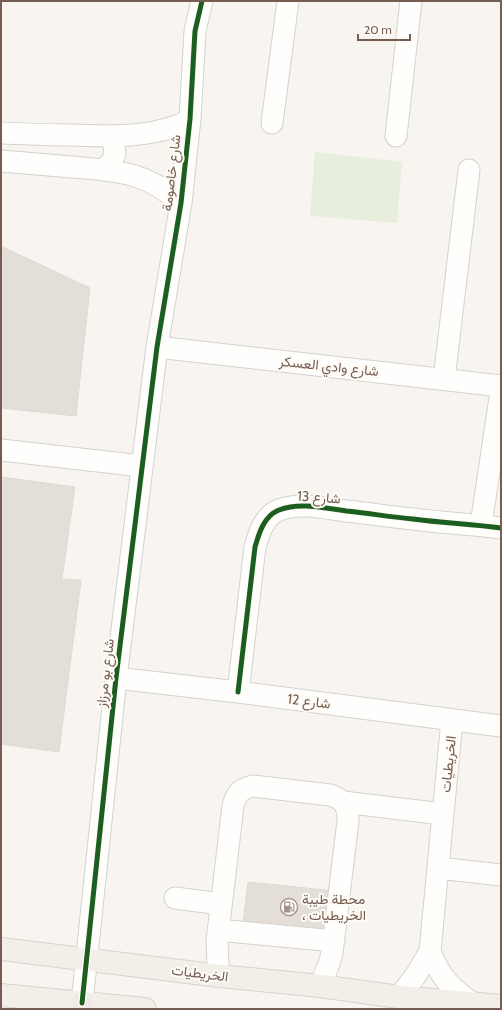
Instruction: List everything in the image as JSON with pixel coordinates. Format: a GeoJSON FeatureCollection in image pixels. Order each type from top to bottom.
{"type":"FeatureCollection","features":[{"type":"Feature","properties":{"kind":"main road","name":"الخريطيات"},"geometry":{"type":"LineString","coordinates":[[1,949],[220,976],[320,986],[399,997],[501,1006]]}},
{"type":"Feature","properties":{"kind":"main road"},"geometry":{"type":"LineString","coordinates":[[1,994],[82,1006],[145,1009]]}},
{"type":"Feature","properties":{"kind":"street","name":"شارع خاصومة"},"geometry":{"type":"LineString","coordinates":[[157,347],[181,202],[190,119],[195,31],[202,1]]}},
{"type":"Feature","properties":{"kind":"street"},"geometry":{"type":"LineString","coordinates":[[272,123],[288,1]]}},
{"type":"Feature","properties":{"kind":"street"},"geometry":{"type":"LineString","coordinates":[[396,136],[411,1]]}},
{"type":"Feature","properties":{"kind":"street"},"geometry":{"type":"LineString","coordinates":[[1,133],[108,136],[150,133],[178,126],[190,119]]}},
{"type":"Feature","properties":{"kind":"street"},"geometry":{"type":"LineString","coordinates":[[103,170],[111,163],[115,154],[114,144],[108,136]]}},
{"type":"Feature","properties":{"kind":"street"},"geometry":{"type":"LineString","coordinates":[[1,161],[124,172],[149,181],[166,190],[181,202]]}},
{"type":"Feature","properties":{"kind":"street"},"geometry":{"type":"LineString","coordinates":[[444,380],[469,170]]}},
{"type":"Feature","properties":{"kind":"street","name":"شارع وادي العسكر"},"geometry":{"type":"LineString","coordinates":[[157,347],[501,386]]}},
{"type":"Feature","properties":{"kind":"street","name":"شارع بو مرزاز"},"geometry":{"type":"LineString","coordinates":[[82,1006],[116,678],[157,347]]}},
{"type":"Feature","properties":{"kind":"street","name":"شارع 13"},"geometry":{"type":"LineString","coordinates":[[238,692],[255,547],[258,534],[270,515],[290,507],[315,506],[413,519],[491,527],[501,391]]}},
{"type":"Feature","properties":{"kind":"street"},"geometry":{"type":"LineString","coordinates":[[1,450],[142,466]]}},
{"type":"Feature","properties":{"kind":"street","name":"شارع 12"},"geometry":{"type":"LineString","coordinates":[[116,678],[238,692],[501,726]]}},
{"type":"Feature","properties":{"kind":"street","name":"الخريطيات"},"geometry":{"type":"LineString","coordinates":[[399,997],[416,975],[430,951],[452,720]]}},
{"type":"Feature","properties":{"kind":"street"},"geometry":{"type":"LineString","coordinates":[[220,976],[217,953],[218,930],[233,806],[235,798],[239,792],[245,788],[253,786],[330,795],[343,802],[347,808],[348,821],[334,941],[329,964],[320,986]]}},
{"type":"Feature","properties":{"kind":"street"},"geometry":{"type":"LineString","coordinates":[[343,802],[443,814]]}},
{"type":"Feature","properties":{"kind":"street"},"geometry":{"type":"LineString","coordinates":[[438,868],[501,875]]}},
{"type":"Feature","properties":{"kind":"street"},"geometry":{"type":"LineString","coordinates":[[175,898],[221,904]]}},
{"type":"Feature","properties":{"kind":"street"},"geometry":{"type":"LineString","coordinates":[[218,930],[334,941]]}},
{"type":"Feature","properties":{"kind":"street"},"geometry":{"type":"LineString","coordinates":[[430,951],[437,967],[447,982],[474,1004]]}},
{"type":"Feature","properties":{"kind":"green space"},"geometry":{"type":"Polygon","coordinates":[[[315,152],[402,162],[397,223],[310,216],[315,152]]]}},
{"type":"Feature","properties":{"kind":"building"},"geometry":{"type":"Polygon","coordinates":[[[1,246],[90,288],[76,416],[1,408],[1,246]]]}},
{"type":"Feature","properties":{"kind":"building"},"geometry":{"type":"Polygon","coordinates":[[[1,477],[75,487],[62,579],[81,580],[59,752],[1,744],[1,477]]]}},
{"type":"Feature","properties":{"kind":"building","name":"محطة طيبة ، الخريطيات"},"geometry":{"type":"Polygon","coordinates":[[[248,882],[335,891],[330,932],[243,923],[248,882]]]}},
{"type":"Feature","properties":{"kind":"cycle path"},"geometry":{"type":"LineString","coordinates":[[82,1003],[116,678],[157,347],[181,203],[190,119],[195,31],[202,1]]}},
{"type":"Feature","properties":{"kind":"cycle path"},"geometry":{"type":"LineString","coordinates":[[238,692],[255,547],[258,536],[269,516],[279,510],[295,506],[312,506],[404,518],[501,528]]}},
{"type":"Feature","properties":{"kind":"place","name":"محطة طيبة ، الخريطيات"},"geometry":{"type":"Point","coordinates":[289,907]}}]}
